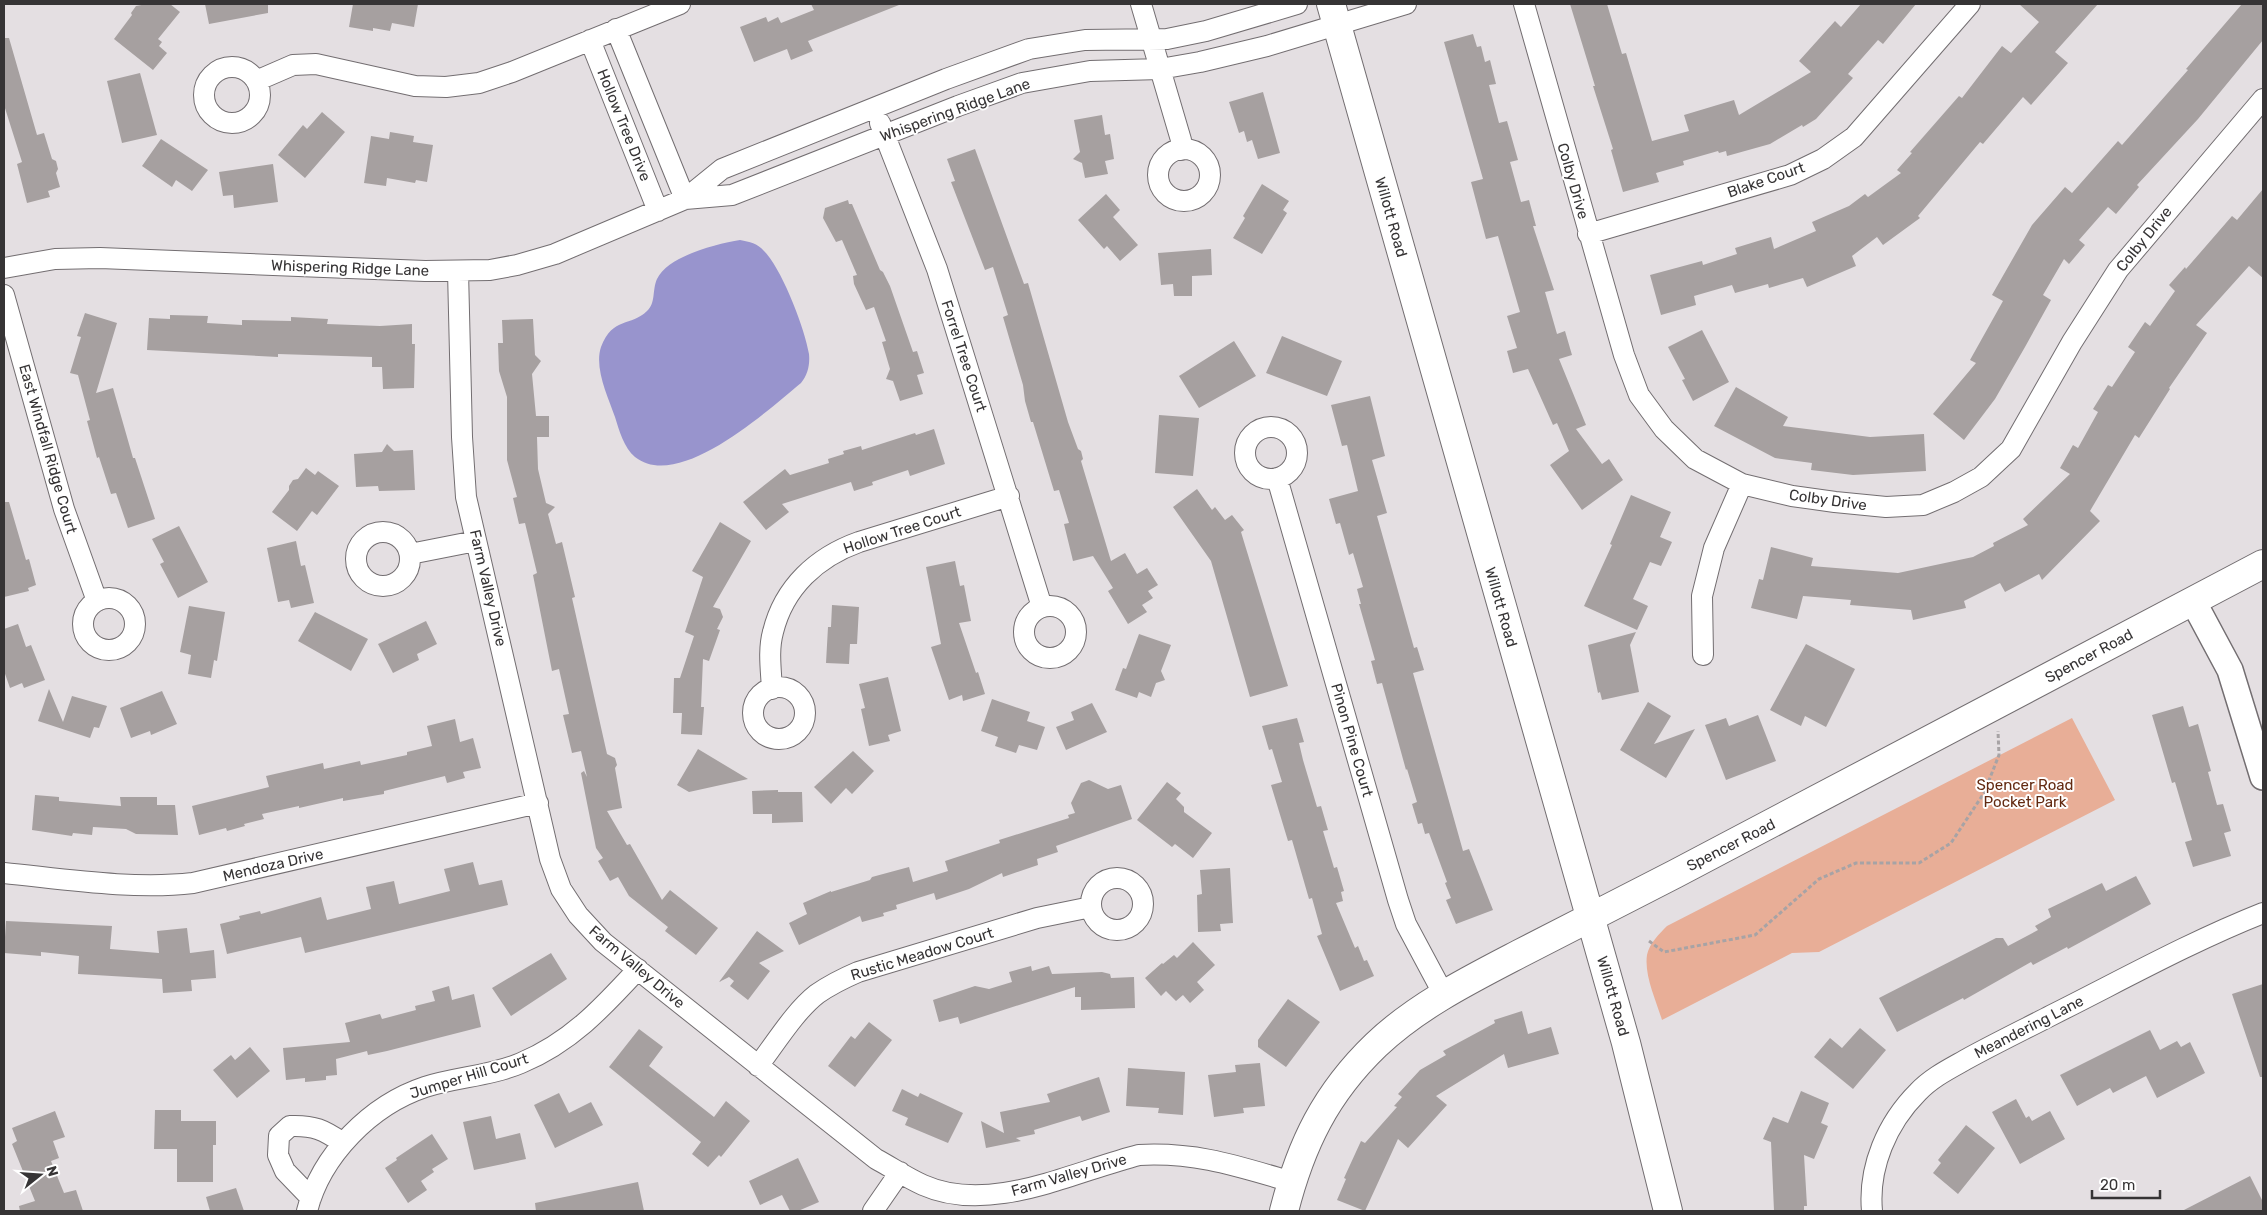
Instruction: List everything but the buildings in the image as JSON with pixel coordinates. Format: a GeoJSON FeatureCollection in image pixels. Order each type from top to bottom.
{"type":"FeatureCollection","features":[{"type":"Feature","properties":{"kind":"main road","name":"Willott Road"},"geometry":{"type":"LineString","coordinates":[[1334,14],[1640,1095],[1668,1211]]}},
{"type":"Feature","properties":{"kind":"main road","name":"Spencer Road"},"geometry":{"type":"LineString","coordinates":[[1284,1211],[1292,1182],[1317,1119],[1337,1088],[1378,1043],[1410,1017],[1444,995],[1590,916],[1996,706],[2263,564]]}},
{"type":"Feature","properties":{"kind":"street"},"geometry":{"type":"LineString","coordinates":[[256,81],[293,65],[316,64],[415,86],[446,87],[479,83],[680,4]]}},
{"type":"Feature","properties":{"kind":"street"},"geometry":{"type":"LineString","coordinates":[[1141,4],[1181,140],[1181,150]]}},
{"type":"Feature","properties":{"kind":"street","name":"Whispering Ridge Lane"},"geometry":{"type":"LineString","coordinates":[[4,268],[54,259],[100,258],[425,271],[490,270],[555,254],[685,199],[722,169],[946,79],[1029,49],[1086,40],[1118,38],[1152,40],[1206,31],[1297,4]]}},
{"type":"Feature","properties":{"kind":"street","name":"Whispering Ridge Lane"},"geometry":{"type":"LineString","coordinates":[[685,199],[732,195],[958,106],[1022,83],[1090,71],[1160,69],[1200,62],[1266,46],[1334,14],[1406,4]]}},
{"type":"Feature","properties":{"kind":"street","name":"Colby Drive"},"geometry":{"type":"LineString","coordinates":[[1524,4],[1588,234],[1624,355],[1639,395],[1664,429],[1695,459],[1742,484],[1792,496],[1886,508],[1923,505],[1954,492],[1981,477],[2011,449],[2072,342],[2118,270],[2263,99]]}},
{"type":"Feature","properties":{"kind":"street","name":"Blake Court"},"geometry":{"type":"LineString","coordinates":[[1588,234],[1790,175],[1823,159],[1854,136],[1970,4]]}},
{"type":"Feature","properties":{"kind":"street","name":"Hollow Tree Drive"},"geometry":{"type":"LineString","coordinates":[[616,29],[685,199]]}},
{"type":"Feature","properties":{"kind":"street","name":"Hollow Tree Drive"},"geometry":{"type":"LineString","coordinates":[[590,40],[658,211]]}},
{"type":"Feature","properties":{"kind":"street","name":"Forrel Tree Court"},"geometry":{"type":"LineString","coordinates":[[874,108],[937,269],[1042,607]]}},
{"type":"Feature","properties":{"kind":"street","name":"Farm Valley Drive"},"geometry":{"type":"LineString","coordinates":[[458,271],[463,469],[466,497],[550,858],[561,889],[578,915],[603,942],[876,1159],[924,1186],[974,1196],[1002,1194],[1139,1155],[1162,1154],[1186,1155],[1216,1160],[1292,1182]]}},
{"type":"Feature","properties":{"kind":"street","name":"East Windfall Ridge Court"},"geometry":{"type":"LineString","coordinates":[[4,295],[64,509],[96,601]]}},
{"type":"Feature","properties":{"kind":"street","name":"Pinon Pine Court"},"geometry":{"type":"LineString","coordinates":[[1277,478],[1398,900],[1406,924],[1444,995]]}},
{"type":"Feature","properties":{"kind":"street"},"geometry":{"type":"LineString","coordinates":[[1703,655],[1702,596],[1714,548],[1742,484]]}},
{"type":"Feature","properties":{"kind":"street","name":"Hollow Tree Court"},"geometry":{"type":"LineString","coordinates":[[772,689],[770,659],[772,632],[793,588],[815,564],[837,550],[859,542],[1009,496]]}},
{"type":"Feature","properties":{"kind":"street"},"geometry":{"type":"LineString","coordinates":[[410,554],[476,541]]}},
{"type":"Feature","properties":{"kind":"street"},"geometry":{"type":"LineString","coordinates":[[2193,601],[2230,670],[2263,777]]}},
{"type":"Feature","properties":{"kind":"street","name":"Mendoza Drive"},"geometry":{"type":"LineString","coordinates":[[4,873],[139,885],[170,886],[192,884],[538,803]]}},
{"type":"Feature","properties":{"kind":"street","name":"Rustic Meadow Court"},"geometry":{"type":"LineString","coordinates":[[758,1066],[797,1015],[816,995],[837,982],[858,972],[1037,918],[1091,907]]}},
{"type":"Feature","properties":{"kind":"street","name":"Meandering Lane"},"geometry":{"type":"LineString","coordinates":[[1872,1211],[1871,1200],[1875,1170],[1885,1138],[1898,1113],[1920,1090],[1947,1070],[1993,1044],[2171,954],[2263,913]]}},
{"type":"Feature","properties":{"kind":"street","name":"Jumper Hill Court"},"geometry":{"type":"LineString","coordinates":[[343,1143],[324,1130],[307,1125],[290,1126],[280,1136],[278,1155],[285,1171],[309,1205],[324,1173],[343,1143],[364,1121],[392,1102],[424,1087],[520,1063],[550,1048],[576,1032],[638,969]]}},
{"type":"Feature","properties":{"kind":"street"},"geometry":{"type":"LineString","coordinates":[[873,1211],[900,1172]]}},
{"type":"Feature","properties":{"kind":"path"},"geometry":{"type":"LineString","coordinates":[[1649,941],[1664,952],[1755,935],[1819,878],[1856,862],[1919,864],[1951,843],[1984,793],[1999,755],[1996,706]]}},
{"type":"Feature","properties":{"kind":"green space","name":"Spencer Road Pocket Park"},"geometry":{"type":"Polygon","coordinates":[[[2072,718],[2115,800],[1819,952],[1792,953],[1662,1020],[1647,971],[1647,955],[1655,939],[1667,926],[2072,718]]]}},
{"type":"Feature","properties":{"kind":"shaded area"},"geometry":{"type":"Polygon","coordinates":[[[740,240],[759,246],[778,271],[798,315],[807,343],[809,354],[808,369],[801,383],[746,428],[722,443],[698,456],[675,464],[653,465],[635,457],[622,438],[603,382],[599,364],[601,347],[606,337],[617,326],[641,316],[650,308],[657,279],[671,264],[694,252],[740,240]]]}}]}
